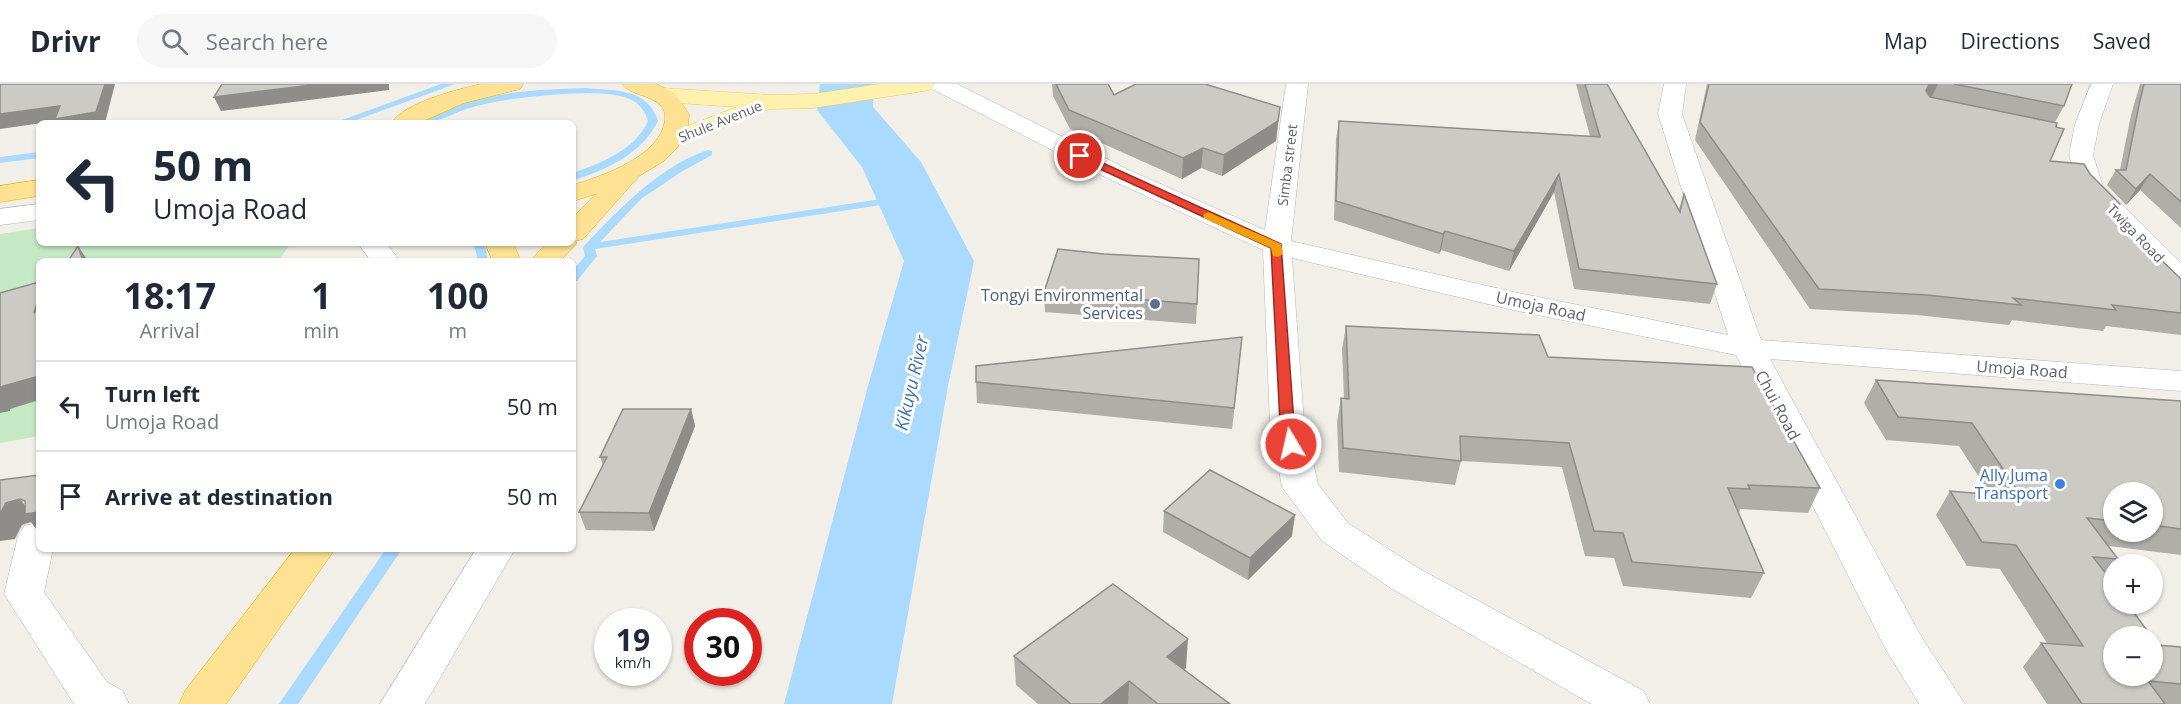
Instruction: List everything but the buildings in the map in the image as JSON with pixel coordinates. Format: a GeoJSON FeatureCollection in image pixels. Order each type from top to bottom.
{"type":"FeatureCollection","features":[{"type":"Feature","properties":{"kind":"highway"},"geometry":{"type":"LineString","coordinates":[[408,120],[432,107],[500,85]]}},
{"type":"Feature","properties":{"kind":"highway"},"geometry":{"type":"LineString","coordinates":[[576,192],[634,169],[655,156],[670,141],[678,124],[676,108],[646,87]]}},
{"type":"Feature","properties":{"kind":"highway"},"geometry":{"type":"LineString","coordinates":[[0,170],[36,166]]}},
{"type":"Feature","properties":{"kind":"highway"},"geometry":{"type":"LineString","coordinates":[[576,230],[634,169]]}},
{"type":"Feature","properties":{"kind":"highway"},"geometry":{"type":"LineString","coordinates":[[0,194],[36,188]]}},
{"type":"Feature","properties":{"kind":"highway"},"geometry":{"type":"LineString","coordinates":[[547,258],[560,246]]}},
{"type":"Feature","properties":{"kind":"highway"},"geometry":{"type":"LineString","coordinates":[[201,704],[314,552]]}},
{"type":"Feature","properties":{"kind":"main road","name":"Shule Avenue"},"geometry":{"type":"LineString","coordinates":[[646,87],[770,102],[813,101],[924,84]]}},
{"type":"Feature","properties":{"kind":"main road","name":"Shule Avenue"},"geometry":{"type":"LineString","coordinates":[[670,141],[770,102]]}},
{"type":"Feature","properties":{"kind":"street","name":"Umoja Road"},"geometry":{"type":"LineString","coordinates":[[939,84],[1120,176],[1277,246],[1518,302],[1748,348],[2181,381]]}},
{"type":"Feature","properties":{"kind":"street","name":"Simba street"},"geometry":{"type":"LineString","coordinates":[[1297,84],[1277,246],[1287,423],[1300,487],[1335,532],[1406,579],[1628,704]]}},
{"type":"Feature","properties":{"kind":"street","name":"Chui Road"},"geometry":{"type":"LineString","coordinates":[[1675,84],[1670,114],[1748,348],[1906,648],[1943,704]]}},
{"type":"Feature","properties":{"kind":"street","name":"Twiga Road"},"geometry":{"type":"LineString","coordinates":[[2102,84],[2073,137],[2090,186],[2181,279]]}},
{"type":"Feature","properties":{"kind":"street"},"geometry":{"type":"LineString","coordinates":[[0,218],[36,212]]}},
{"type":"Feature","properties":{"kind":"street"},"geometry":{"type":"LineString","coordinates":[[374,246],[384,258]]}},
{"type":"Feature","properties":{"kind":"street"},"geometry":{"type":"LineString","coordinates":[[36,540],[24,594],[95,701]]}},
{"type":"Feature","properties":{"kind":"street"},"geometry":{"type":"LineString","coordinates":[[402,704],[494,552]]}},
{"type":"Feature","properties":{"kind":"green space"},"geometry":{"type":"Polygon","coordinates":[[[36,228],[36,246],[289,246],[280,258],[36,258],[36,437],[0,443],[0,234],[36,228]]]}},
{"type":"Feature","properties":{"kind":"waterway"},"geometry":{"type":"LineString","coordinates":[[348,120],[450,84]]}},
{"type":"Feature","properties":{"kind":"waterway","name":"Kikuyu River"},"geometry":{"type":"LineString","coordinates":[[838,704],[908,386],[939,261],[890,162],[845,110],[847,84]]}},
{"type":"Feature","properties":{"kind":"waterway"},"geometry":{"type":"LineString","coordinates":[[432,120],[471,104],[558,91],[612,93],[634,97],[649,109],[653,121],[647,134],[635,146],[576,176]]}},
{"type":"Feature","properties":{"kind":"waterway"},"geometry":{"type":"LineString","coordinates":[[589,247],[637,197],[677,170],[708,153]]}},
{"type":"Feature","properties":{"kind":"waterway"},"geometry":{"type":"LineString","coordinates":[[0,160],[36,155]]}},
{"type":"Feature","properties":{"kind":"waterway"},"geometry":{"type":"LineString","coordinates":[[589,247],[907,198]]}},
{"type":"Feature","properties":{"kind":"waterway"},"geometry":{"type":"LineString","coordinates":[[480,246],[483,258]]}},
{"type":"Feature","properties":{"kind":"waterway"},"geometry":{"type":"LineString","coordinates":[[576,274],[591,256],[589,247]]}},
{"type":"Feature","properties":{"kind":"waterway"},"geometry":{"type":"LineString","coordinates":[[288,704],[392,552]]}},
{"type":"Feature","properties":{"kind":"slow traffic"},"geometry":{"type":"LineString","coordinates":[[1208,215],[1277,246],[1278,254]]}},
{"type":"Feature","properties":{"kind":"place","name":"Tongyi Environmental Services"},"geometry":{"type":"Point","coordinates":[1155,304]}},
{"type":"Feature","properties":{"kind":"place","name":"Ally Juma Transport"},"geometry":{"type":"Point","coordinates":[2060,484]}},
{"type":"Feature","properties":{"kind":"route"},"geometry":{"type":"LineString","coordinates":[[1080,156],[1277,246],[1287,423],[1291,444]]}}]}
